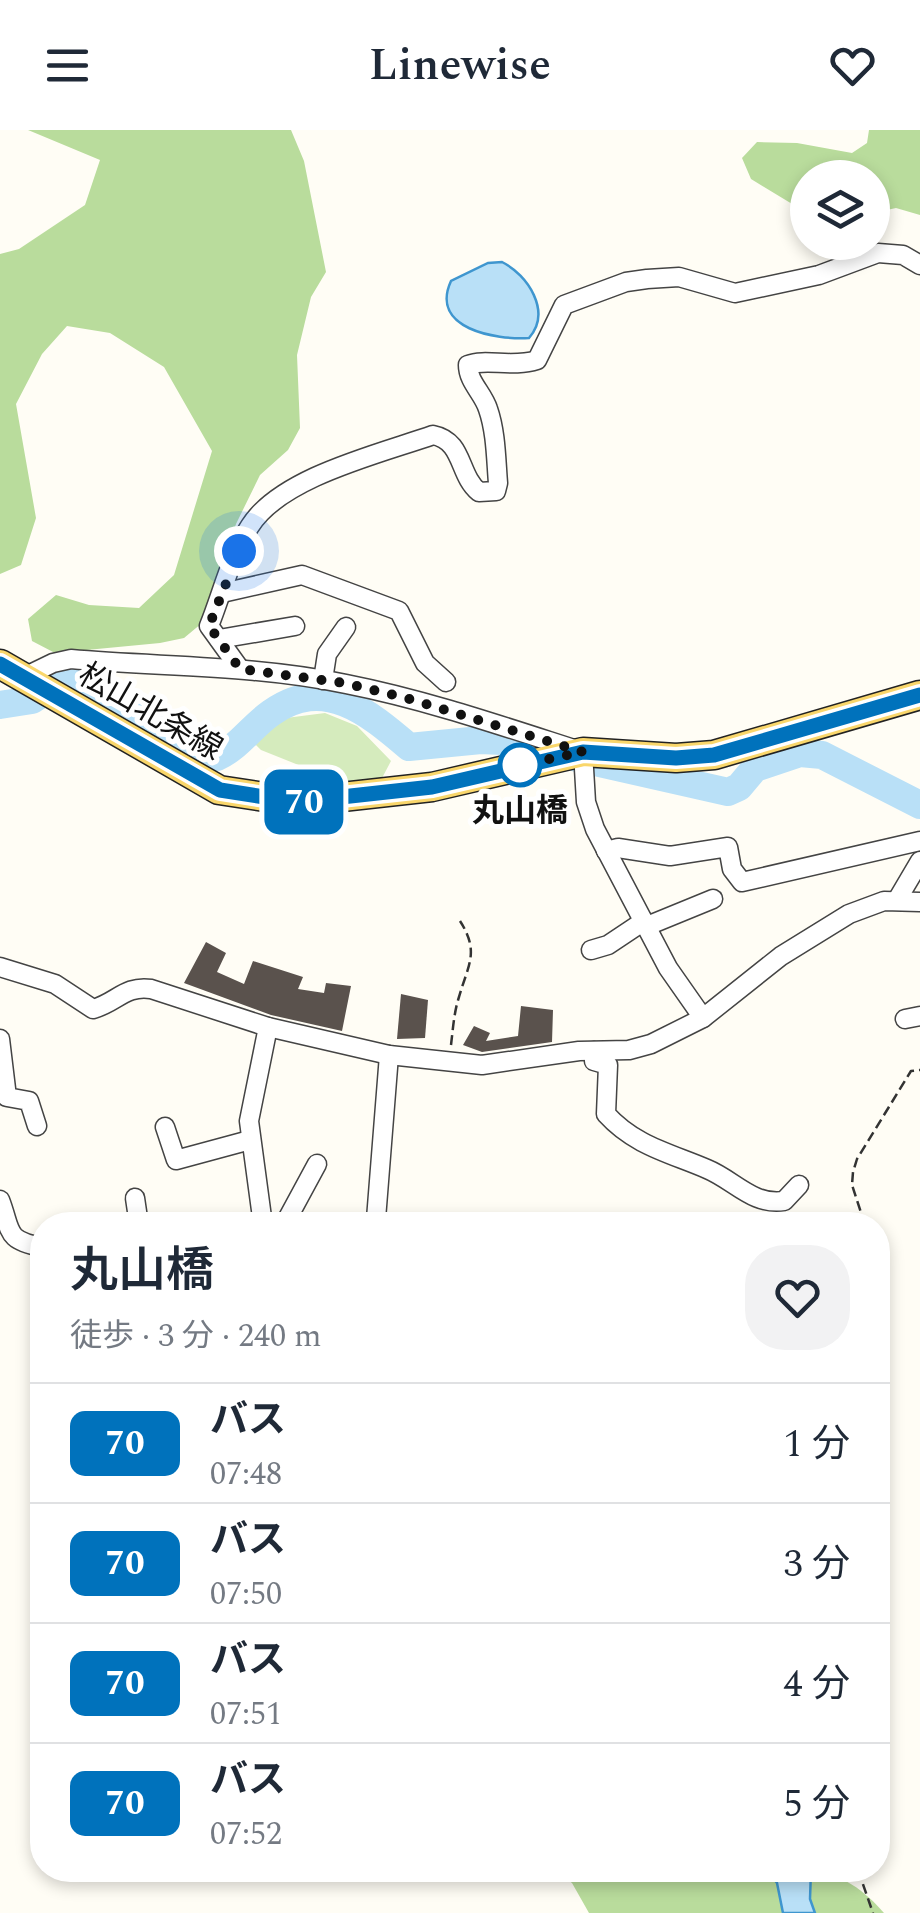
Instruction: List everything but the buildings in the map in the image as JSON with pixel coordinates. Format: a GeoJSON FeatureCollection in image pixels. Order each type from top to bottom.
{"type":"FeatureCollection","features":[{"type":"Feature","properties":{"kind":"main road","name":"松山北条線"},"geometry":{"type":"LineString","coordinates":[[16,673],[220,790],[296,802],[432,787],[582,753],[676,758],[714,755],[920,695]]}},
{"type":"Feature","properties":{"kind":"street"},"geometry":{"type":"LineString","coordinates":[[240,669],[209,626],[248,528],[260,514],[283,494],[432,435],[442,437],[458,453],[470,486],[478,492],[496,491],[492,420],[469,375],[468,365],[522,365],[536,360],[569,302],[626,282],[647,279],[678,278],[735,293],[819,275],[878,252],[902,255],[920,265]]}},
{"type":"Feature","properties":{"kind":"street"},"geometry":{"type":"LineString","coordinates":[[222,593],[302,575],[399,611],[426,663],[446,682]]}},
{"type":"Feature","properties":{"kind":"street"},"geometry":{"type":"LineString","coordinates":[[219,639],[295,626]]}},
{"type":"Feature","properties":{"kind":"street"},"geometry":{"type":"LineString","coordinates":[[324,680],[328,654],[346,628]]}},
{"type":"Feature","properties":{"kind":"street"},"geometry":{"type":"LineString","coordinates":[[16,673],[71,659],[240,669],[324,680],[406,698],[582,753],[586,802],[606,851],[668,968],[703,1018]]}},
{"type":"Feature","properties":{"kind":"street"},"geometry":{"type":"LineString","coordinates":[[606,851],[618,848],[670,856],[728,847],[732,869],[742,882],[920,841]]}},
{"type":"Feature","properties":{"kind":"street"},"geometry":{"type":"LineString","coordinates":[[897,900],[920,861]]}},
{"type":"Feature","properties":{"kind":"street"},"geometry":{"type":"LineString","coordinates":[[592,950],[645,924],[713,900]]}},
{"type":"Feature","properties":{"kind":"street"},"geometry":{"type":"LineString","coordinates":[[0,968],[55,984],[94,1009],[137,987],[268,1027],[389,1055],[482,1065],[629,1050],[651,1044],[703,1018],[825,926],[870,906],[897,900],[920,902]]}},
{"type":"Feature","properties":{"kind":"street"},"geometry":{"type":"LineString","coordinates":[[261,1212],[250,1140],[252,1104],[268,1027]]}},
{"type":"Feature","properties":{"kind":"street"},"geometry":{"type":"LineString","coordinates":[[0,1039],[7,1096],[29,1102],[38,1126]]}},
{"type":"Feature","properties":{"kind":"street"},"geometry":{"type":"LineString","coordinates":[[594,1051],[594,1061],[608,1065],[606,1114],[649,1146],[706,1168],[758,1200],[784,1201],[799,1185]]}},
{"type":"Feature","properties":{"kind":"street"},"geometry":{"type":"LineString","coordinates":[[377,1212],[389,1055]]}},
{"type":"Feature","properties":{"kind":"street"},"geometry":{"type":"LineString","coordinates":[[165,1126],[176,1160],[250,1140]]}},
{"type":"Feature","properties":{"kind":"street"},"geometry":{"type":"LineString","coordinates":[[291,1212],[317,1164]]}},
{"type":"Feature","properties":{"kind":"street"},"geometry":{"type":"LineString","coordinates":[[136,1198],[138,1212]]}},
{"type":"Feature","properties":{"kind":"street"},"geometry":{"type":"LineString","coordinates":[[0,1200],[12,1237],[30,1243]]}},
{"type":"Feature","properties":{"kind":"path"},"geometry":{"type":"LineString","coordinates":[[448,1061],[458,999],[471,965],[469,935],[460,921]]}},
{"type":"Feature","properties":{"kind":"path"},"geometry":{"type":"LineString","coordinates":[[861,1212],[852,1185],[857,1159],[910,1071],[920,1070]]}},
{"type":"Feature","properties":{"kind":"path"},"geometry":{"type":"LineString","coordinates":[[862,1882],[873,1913]]}},
{"type":"Feature","properties":{"kind":"green space"},"geometry":{"type":"Polygon","coordinates":[[[28,130],[291,130],[304,161],[326,272],[311,297],[297,355],[300,428],[288,450],[260,475],[236,524],[202,623],[184,638],[55,653],[32,641],[28,619],[56,595],[89,605],[139,608],[174,575],[212,451],[164,367],[110,333],[67,326],[42,354],[16,404],[36,518],[21,565],[0,574],[0,254],[19,249],[85,205],[100,160],[28,130]]]}},
{"type":"Feature","properties":{"kind":"green space"},"geometry":{"type":"Polygon","coordinates":[[[869,130],[920,130],[920,215],[890,209],[890,160],[790,160],[790,203],[751,179],[742,158],[757,142],[797,143],[852,153],[867,143],[869,130]]]}},
{"type":"Feature","properties":{"kind":"green space"},"geometry":{"type":"Polygon","coordinates":[[[325,713],[357,726],[391,761],[381,780],[333,784],[326,776],[261,750],[248,737],[286,718],[325,713]]]}},
{"type":"Feature","properties":{"kind":"green space"},"geometry":{"type":"Polygon","coordinates":[[[776,1882],[783,1913],[589,1913],[572,1883],[776,1882]]]}},
{"type":"Feature","properties":{"kind":"green space"},"geometry":{"type":"Polygon","coordinates":[[[811,1882],[848,1882],[884,1913],[815,1913],[811,1882]]]}},
{"type":"Feature","properties":{"kind":"water"},"geometry":{"type":"Polygon","coordinates":[[[502,262],[520,276],[534,295],[538,317],[529,338],[484,334],[457,321],[449,310],[451,281],[488,263],[502,262]]]}},
{"type":"Feature","properties":{"kind":"water"},"geometry":{"type":"Polygon","coordinates":[[[811,1882],[815,1913],[783,1913],[777,1883],[811,1882]]]}},
{"type":"Feature","properties":{"kind":"waterway"},"geometry":{"type":"LineString","coordinates":[[0,705],[32,700],[69,676],[178,741],[217,757],[290,702],[327,698],[361,711],[409,747],[502,741],[728,792],[739,787],[755,768],[800,753],[822,755],[920,805]]}},
{"type":"Feature","properties":{"kind":"bus line","name":"70"},"geometry":{"type":"LineString","coordinates":[[0,664],[220,790],[296,802],[432,787],[583,752],[676,758],[714,755],[920,695]]}},
{"type":"Feature","properties":{"kind":"place","name":"丸山橋"},"geometry":{"type":"Point","coordinates":[520,765]}},
{"type":"Feature","properties":{"kind":"route"},"geometry":{"type":"LineString","coordinates":[[239,551],[209,626],[240,669],[344,683],[406,698],[583,752],[520,765]]}}]}
